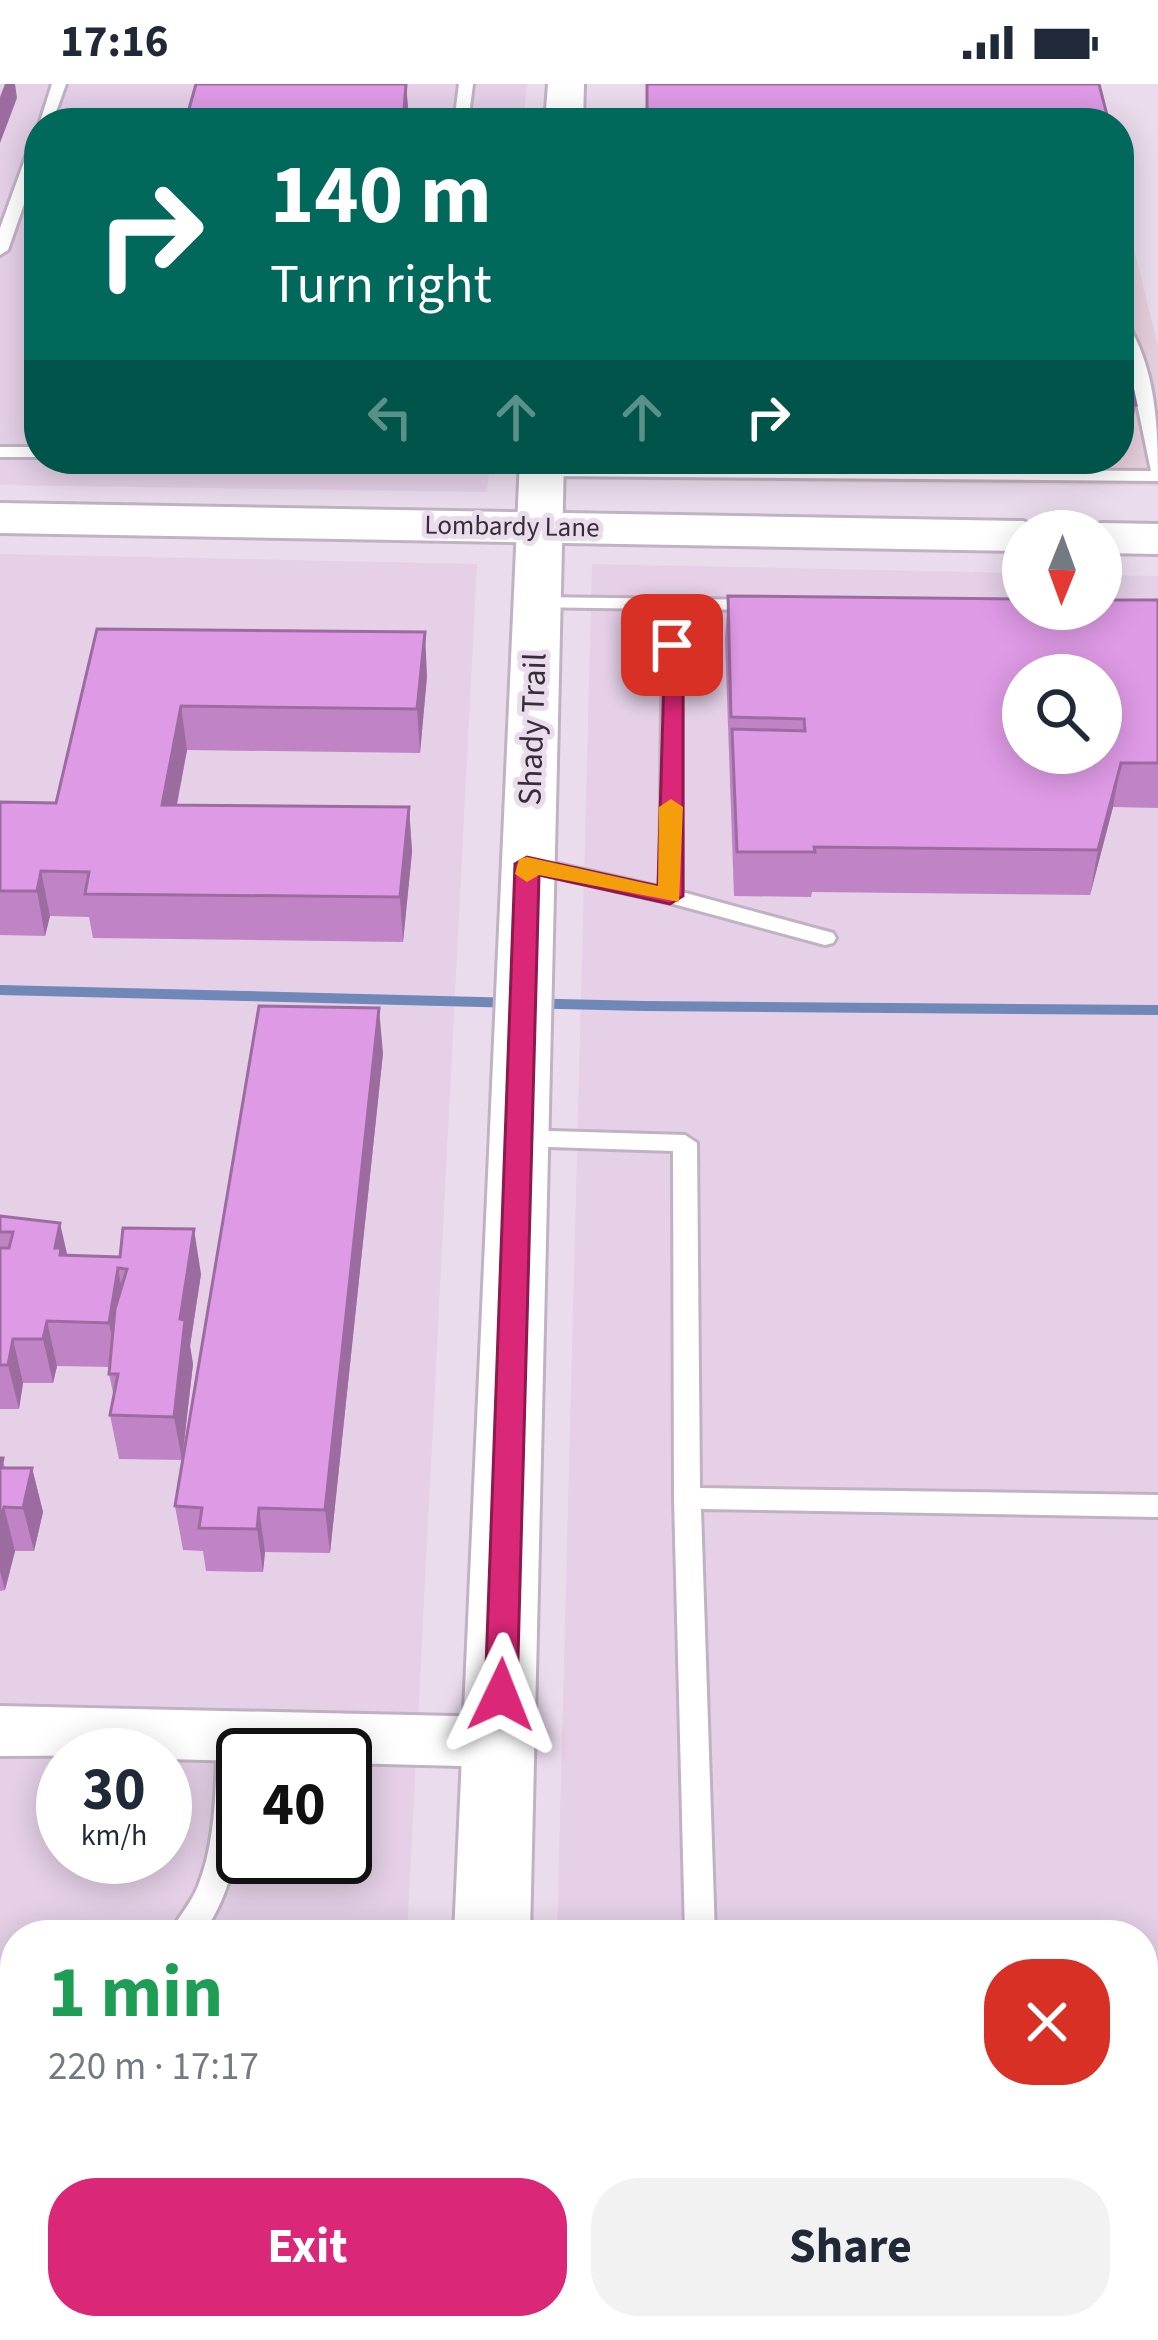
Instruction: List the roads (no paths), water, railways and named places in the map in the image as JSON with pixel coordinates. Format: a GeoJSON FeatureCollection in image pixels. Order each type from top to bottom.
{"type":"FeatureCollection","features":[{"type":"Feature","properties":{"kind":"main road","name":"Lombardy Lane"},"geometry":{"type":"LineString","coordinates":[[0,518],[1002,536]]}},
{"type":"Feature","properties":{"kind":"main road"},"geometry":{"type":"LineString","coordinates":[[1122,538],[1158,539]]}},
{"type":"Feature","properties":{"kind":"street","name":"Shady Trail"},"geometry":{"type":"LineString","coordinates":[[493,1920],[541,474]]}},
{"type":"Feature","properties":{"kind":"street"},"geometry":{"type":"LineString","coordinates":[[0,1730],[216,1736]]}},
{"type":"Feature","properties":{"kind":"street"},"geometry":{"type":"LineString","coordinates":[[372,1739],[500,1742]]}},
{"type":"Feature","properties":{"kind":"lane"},"geometry":{"type":"LineString","coordinates":[[0,250],[4,225],[24,176]]}},
{"type":"Feature","properties":{"kind":"lane"},"geometry":{"type":"LineString","coordinates":[[1134,351],[1158,472]]}},
{"type":"Feature","properties":{"kind":"lane"},"geometry":{"type":"LineString","coordinates":[[535,603],[789,604]]}},
{"type":"Feature","properties":{"kind":"lane"},"geometry":{"type":"LineString","coordinates":[[670,896],[673,603]]}},
{"type":"Feature","properties":{"kind":"lane"},"geometry":{"type":"LineString","coordinates":[[527,864],[825,938]]}},
{"type":"Feature","properties":{"kind":"lane"},"geometry":{"type":"LineString","coordinates":[[518,1138],[685,1143],[687,1498],[700,1920]]}},
{"type":"Feature","properties":{"kind":"lane"},"geometry":{"type":"LineString","coordinates":[[687,1498],[1158,1506]]}},
{"type":"Feature","properties":{"kind":"lane"},"geometry":{"type":"LineString","coordinates":[[197,1920],[216,1873]]}},
{"type":"Feature","properties":{"kind":"waterway"},"geometry":{"type":"LineString","coordinates":[[0,990],[643,1006],[1158,1010]]}}]}
